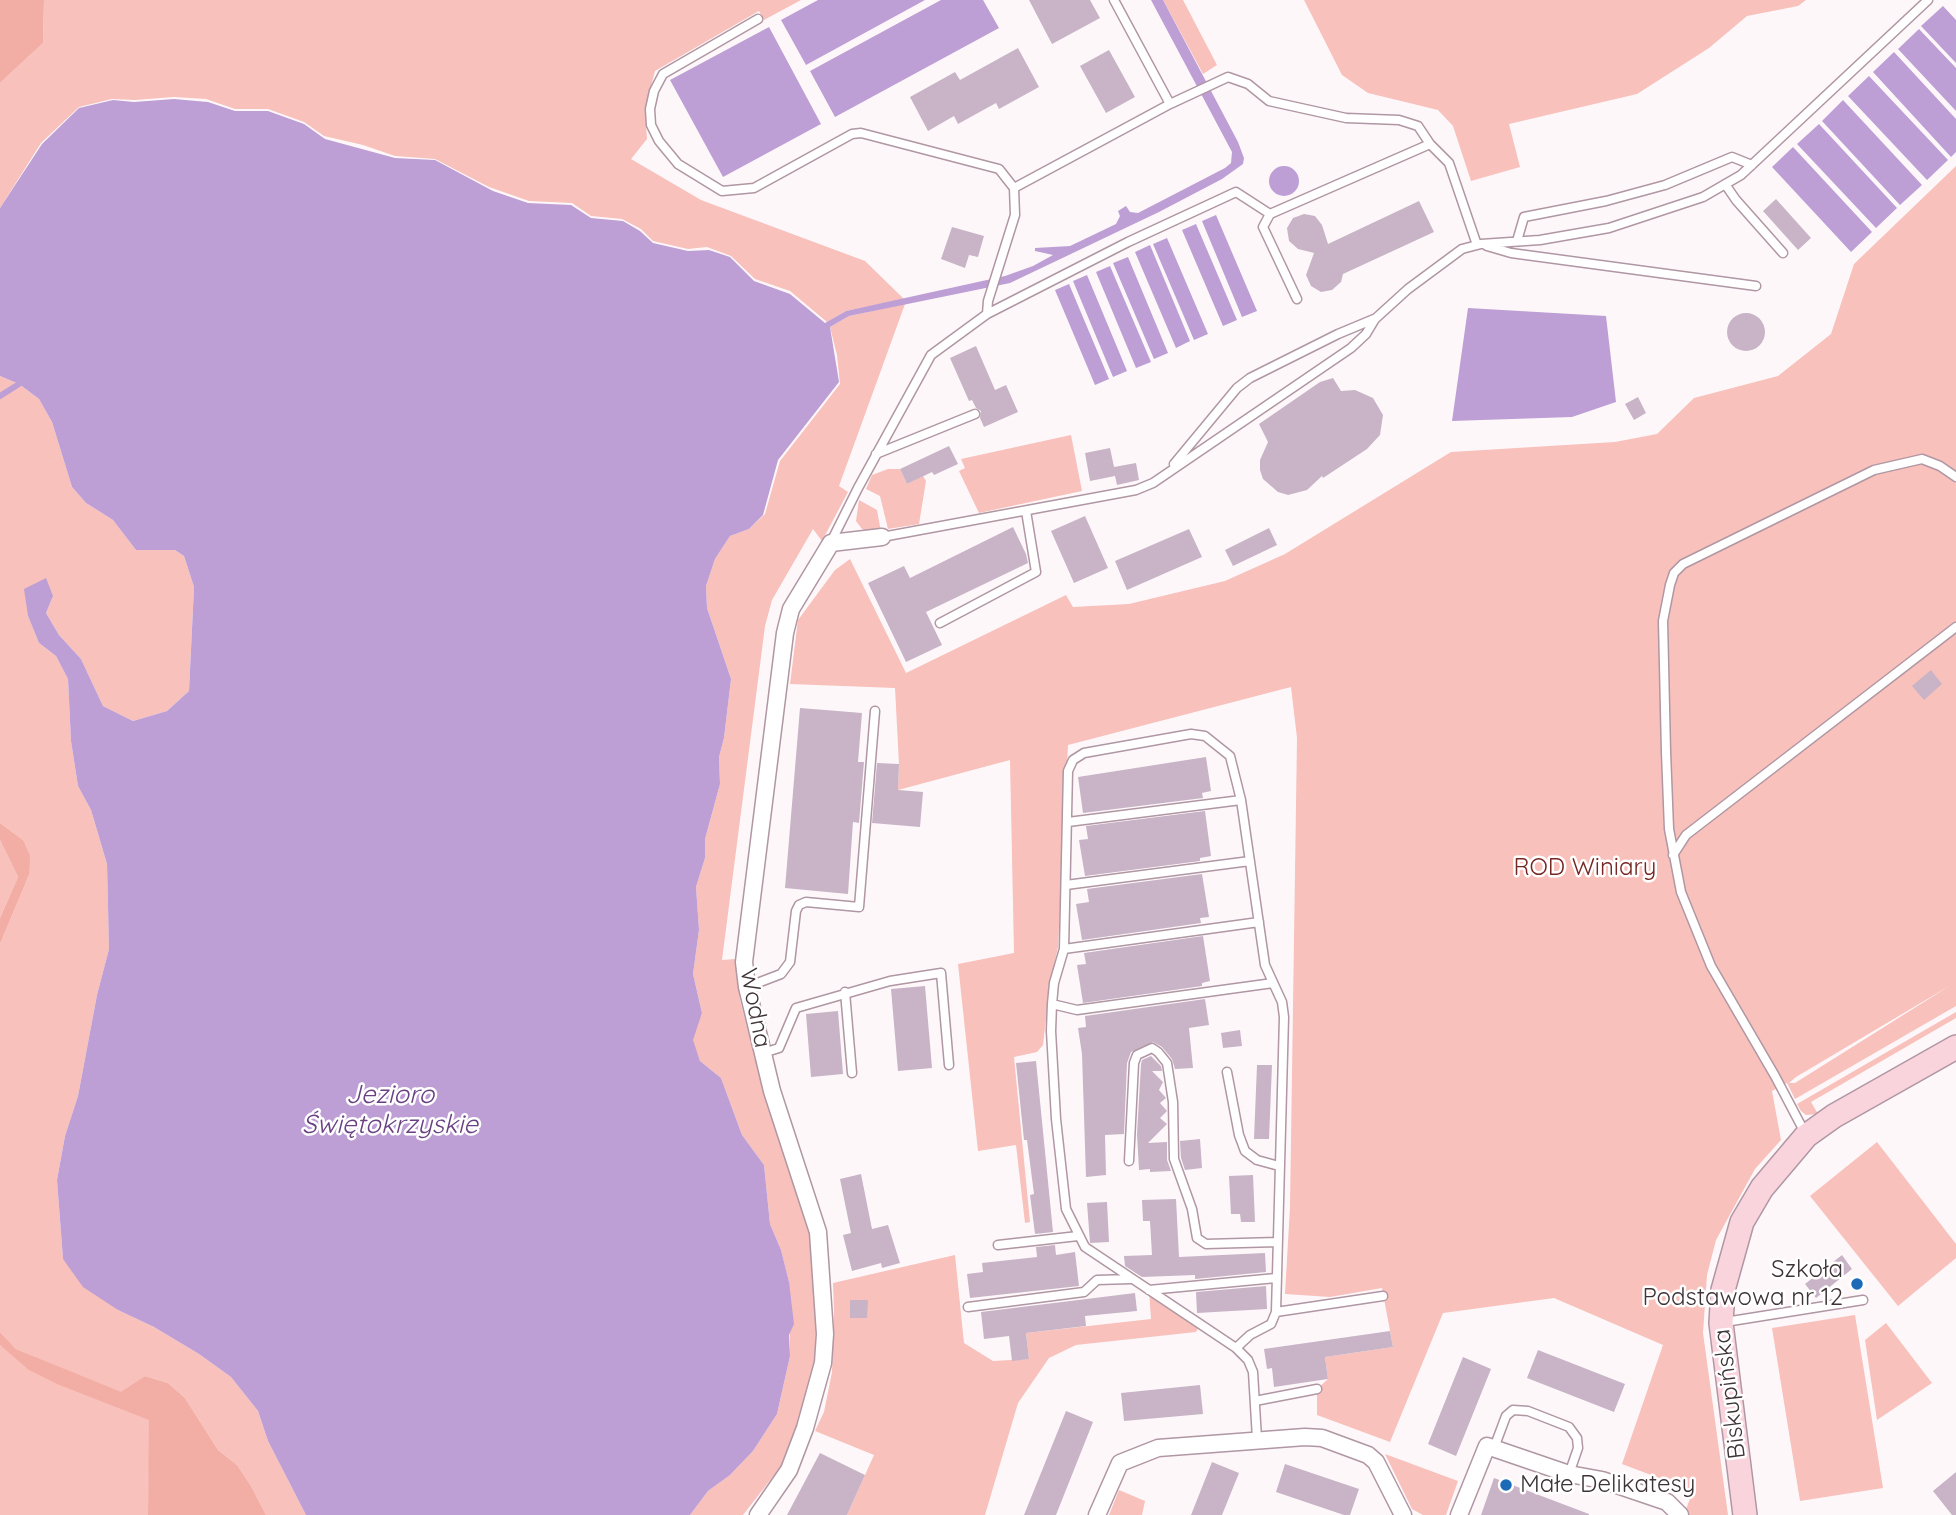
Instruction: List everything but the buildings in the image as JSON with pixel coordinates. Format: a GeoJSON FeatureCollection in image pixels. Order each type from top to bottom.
{"type":"FeatureCollection","features":[{"type":"Feature","properties":{"kind":"street"},"geometry":{"type":"LineString","coordinates":[[831,543],[882,537]]}},
{"type":"Feature","properties":{"kind":"street","name":"Wodna"},"geometry":{"type":"LineString","coordinates":[[758,1515],[789,1470],[805,1428],[822,1363],[825,1334],[818,1232],[772,1091],[747,987],[744,962],[785,633],[791,609],[831,543]]}},
{"type":"Feature","properties":{"kind":"street","name":"Biskupińska"},"geometry":{"type":"LineString","coordinates":[[1745,1515],[1721,1323],[1723,1290],[1742,1222],[1762,1188],[1806,1136],[1834,1116],[1956,1047]]}},
{"type":"Feature","properties":{"kind":"street"},"geometry":{"type":"LineString","coordinates":[[1097,1515],[1120,1463],[1158,1448],[1305,1437],[1322,1438],[1368,1455],[1376,1462],[1403,1515]]}},
{"type":"Feature","properties":{"kind":"street"},"geometry":{"type":"LineString","coordinates":[[1459,1515],[1487,1446],[1569,1474],[1602,1480],[1667,1502],[1680,1515]]}},
{"type":"Feature","properties":{"kind":"lane"},"geometry":{"type":"LineString","coordinates":[[1114,0],[1170,104]]}},
{"type":"Feature","properties":{"kind":"lane"},"geometry":{"type":"LineString","coordinates":[[882,537],[1136,490],[1153,483],[1351,348],[1366,334],[1375,319],[1441,262],[1462,249],[1609,228],[1703,197],[1725,184],[1752,165],[1928,0]]}},
{"type":"Feature","properties":{"kind":"lane"},"geometry":{"type":"LineString","coordinates":[[758,19],[663,75],[654,91],[650,109],[651,125],[659,141],[678,164],[722,191],[754,188],[852,134],[861,133],[999,169],[1014,188],[1015,215],[988,301],[987,314]]}},
{"type":"Feature","properties":{"kind":"lane"},"geometry":{"type":"LineString","coordinates":[[1014,188],[1170,104],[1228,77],[1248,84],[1269,101],[1346,118],[1399,120],[1418,126],[1430,144],[1449,163],[1479,245]]}},
{"type":"Feature","properties":{"kind":"lane"},"geometry":{"type":"LineString","coordinates":[[1297,299],[1263,227],[1270,214],[1430,144]]}},
{"type":"Feature","properties":{"kind":"lane"},"geometry":{"type":"LineString","coordinates":[[1517,241],[1524,218],[1606,201],[1665,185],[1732,157],[1752,165]]}},
{"type":"Feature","properties":{"kind":"lane"},"geometry":{"type":"LineString","coordinates":[[1725,184],[1783,253]]}},
{"type":"Feature","properties":{"kind":"lane"},"geometry":{"type":"LineString","coordinates":[[831,543],[930,355],[987,314],[1128,242],[1236,192],[1270,214]]}},
{"type":"Feature","properties":{"kind":"lane"},"geometry":{"type":"LineString","coordinates":[[1479,245],[1511,253],[1756,286]]}},
{"type":"Feature","properties":{"kind":"lane"},"geometry":{"type":"LineString","coordinates":[[1168,472],[1237,388],[1250,378],[1338,334],[1375,319]]}},
{"type":"Feature","properties":{"kind":"lane"},"geometry":{"type":"LineString","coordinates":[[876,454],[975,414]]}},
{"type":"Feature","properties":{"kind":"lane"},"geometry":{"type":"LineString","coordinates":[[1806,1136],[1775,1076],[1711,967],[1681,892],[1669,829],[1663,621],[1674,573],[1683,564],[1874,470],[1922,459],[1940,466],[1956,477]]}},
{"type":"Feature","properties":{"kind":"lane"},"geometry":{"type":"LineString","coordinates":[[940,623],[1036,572],[1026,511]]}},
{"type":"Feature","properties":{"kind":"lane"},"geometry":{"type":"LineString","coordinates":[[1673,856],[1686,835],[1956,627]]}},
{"type":"Feature","properties":{"kind":"lane"},"geometry":{"type":"LineString","coordinates":[[747,987],[782,974],[790,962],[799,905],[806,902],[859,907],[875,711]]}},
{"type":"Feature","properties":{"kind":"lane"},"geometry":{"type":"LineString","coordinates":[[1236,1348],[1251,1335],[1272,1324],[1276,1312],[1284,1017],[1282,1002],[1265,965],[1241,800],[1230,756],[1205,736],[1191,734],[1084,753],[1073,760],[1068,771],[1064,949],[1054,983],[1051,1031],[1056,1119],[1066,1209],[1078,1236],[1085,1247],[1236,1348],[1248,1360],[1253,1372],[1256,1439]]}},
{"type":"Feature","properties":{"kind":"lane"},"geometry":{"type":"LineString","coordinates":[[1068,822],[1241,800]]}},
{"type":"Feature","properties":{"kind":"lane"},"geometry":{"type":"LineString","coordinates":[[1066,885],[1250,861]]}},
{"type":"Feature","properties":{"kind":"lane"},"geometry":{"type":"LineString","coordinates":[[1064,949],[1259,922]]}},
{"type":"Feature","properties":{"kind":"lane"},"geometry":{"type":"LineString","coordinates":[[763,1053],[779,1048],[796,1008],[890,981],[941,974],[949,1065]]}},
{"type":"Feature","properties":{"kind":"lane"},"geometry":{"type":"LineString","coordinates":[[1052,1004],[1077,1010],[1273,983]]}},
{"type":"Feature","properties":{"kind":"lane"},"geometry":{"type":"LineString","coordinates":[[845,992],[852,1073]]}},
{"type":"Feature","properties":{"kind":"lane"},"geometry":{"type":"LineString","coordinates":[[1129,1161],[1133,1063],[1137,1055],[1152,1048],[1167,1063],[1173,1102],[1174,1158],[1192,1209],[1197,1237],[1206,1244],[1277,1242]]}},
{"type":"Feature","properties":{"kind":"lane"},"geometry":{"type":"LineString","coordinates":[[1227,1072],[1239,1135],[1245,1150],[1257,1160],[1279,1166]]}},
{"type":"Feature","properties":{"kind":"lane"},"geometry":{"type":"LineString","coordinates":[[998,1245],[1078,1236]]}},
{"type":"Feature","properties":{"kind":"lane"},"geometry":{"type":"LineString","coordinates":[[1149,1290],[1276,1278]]}},
{"type":"Feature","properties":{"kind":"lane"},"geometry":{"type":"LineString","coordinates":[[968,1307],[1084,1293],[1097,1280],[1132,1279]]}},
{"type":"Feature","properties":{"kind":"lane"},"geometry":{"type":"LineString","coordinates":[[1276,1312],[1382,1296]]}},
{"type":"Feature","properties":{"kind":"lane"},"geometry":{"type":"LineString","coordinates":[[1721,1323],[1863,1300]]}},
{"type":"Feature","properties":{"kind":"lane"},"geometry":{"type":"LineString","coordinates":[[1255,1401],[1317,1389]]}},
{"type":"Feature","properties":{"kind":"lane"},"geometry":{"type":"LineString","coordinates":[[1494,1448],[1506,1416],[1513,1410],[1528,1411],[1569,1427],[1577,1438],[1578,1448],[1569,1474]]}},
{"type":"Feature","properties":{"kind":"green space"},"geometry":{"type":"Polygon","coordinates":[[[44,0],[801,0],[764,20],[759,11],[655,71],[645,110],[647,139],[631,159],[701,200],[865,261],[904,299],[846,311],[827,322],[790,291],[755,279],[731,256],[707,247],[688,249],[653,241],[641,229],[622,219],[591,216],[572,203],[529,201],[489,187],[435,159],[395,156],[324,136],[304,122],[268,109],[235,109],[206,99],[112,99],[79,107],[41,143],[0,208],[0,83],[43,43],[44,0]]]}},
{"type":"Feature","properties":{"kind":"green space"},"geometry":{"type":"Polygon","coordinates":[[[1163,0],[1183,0],[1217,65],[1203,74],[1163,0]]]}},
{"type":"Feature","properties":{"kind":"green space"},"geometry":{"type":"Polygon","coordinates":[[[1304,0],[1806,0],[1798,6],[1747,16],[1709,48],[1637,94],[1509,124],[1520,167],[1471,181],[1453,126],[1438,110],[1368,93],[1342,75],[1304,0]]]}},
{"type":"Feature","properties":{"kind":"green space","name":"ROD Winiary"},"geometry":{"type":"Polygon","coordinates":[[[1956,166],[1956,1006],[1795,1099],[1787,1083],[1772,1091],[1781,1140],[1755,1169],[1716,1240],[1707,1275],[1703,1333],[1728,1515],[1687,1515],[1686,1509],[1693,1491],[1622,1464],[1663,1345],[1554,1298],[1443,1313],[1390,1442],[1317,1415],[1317,1389],[1328,1379],[1325,1357],[1393,1347],[1382,1288],[1330,1297],[1285,1294],[1290,1207],[1297,738],[1291,687],[1068,745],[1058,947],[1050,984],[1043,1045],[1037,1052],[1014,1057],[1030,1222],[1025,1223],[1016,1145],[978,1151],[958,964],[1014,953],[1010,760],[898,790],[895,688],[790,684],[798,620],[835,570],[850,559],[906,673],[1066,595],[1073,607],[1129,604],[1225,581],[1285,554],[1451,452],[1615,442],[1657,434],[1694,398],[1778,376],[1831,334],[1854,264],[1956,166]],[[1951,985],[1789,1083],[1795,1083],[1951,985]]]}},
{"type":"Feature","properties":{"kind":"green space"},"geometry":{"type":"Polygon","coordinates":[[[905,304],[839,486],[848,492],[822,541],[813,529],[772,600],[765,626],[722,960],[736,959],[740,1000],[764,1093],[810,1236],[817,1305],[814,1370],[804,1408],[782,1465],[743,1515],[690,1515],[708,1491],[730,1475],[753,1451],[777,1414],[790,1356],[789,1282],[781,1250],[770,1224],[764,1165],[742,1135],[721,1078],[700,1061],[692,1040],[702,1013],[693,974],[699,930],[696,887],[705,858],[705,839],[720,784],[719,757],[731,679],[707,608],[706,586],[715,559],[730,536],[749,529],[765,514],[780,461],[840,384],[830,327],[849,316],[905,304]]]}},
{"type":"Feature","properties":{"kind":"green space"},"geometry":{"type":"Polygon","coordinates":[[[0,376],[19,384],[39,399],[52,422],[72,487],[86,503],[113,520],[136,550],[175,550],[184,556],[194,587],[189,691],[167,711],[133,721],[103,706],[81,659],[59,635],[46,613],[53,596],[28,616],[39,643],[56,656],[68,679],[71,741],[78,786],[91,810],[107,864],[109,949],[57,1180],[63,1259],[118,1310],[154,1327],[231,1377],[258,1411],[268,1441],[306,1515],[266,1515],[237,1465],[218,1450],[185,1398],[168,1383],[145,1376],[121,1393],[16,1349],[0,1332],[0,944],[29,875],[23,840],[0,823],[0,376]]]}},
{"type":"Feature","properties":{"kind":"green space"},"geometry":{"type":"Polygon","coordinates":[[[1071,435],[1082,491],[979,513],[959,471],[965,468],[961,459],[1071,435]]]}},
{"type":"Feature","properties":{"kind":"green space"},"geometry":{"type":"Polygon","coordinates":[[[888,469],[900,469],[907,484],[923,476],[926,481],[919,524],[888,529],[880,496],[866,489],[872,475],[888,469]]]}},
{"type":"Feature","properties":{"kind":"green space"},"geometry":{"type":"Polygon","coordinates":[[[859,500],[877,510],[881,532],[862,529],[856,521],[859,500]]]}},
{"type":"Feature","properties":{"kind":"green space"},"geometry":{"type":"Polygon","coordinates":[[[0,840],[18,877],[0,918],[0,840]]]}},
{"type":"Feature","properties":{"kind":"green space"},"geometry":{"type":"Polygon","coordinates":[[[1956,1012],[1956,1018],[1811,1102],[1818,1114],[1806,1115],[1801,1111],[1797,1104],[1956,1012]]]}},
{"type":"Feature","properties":{"kind":"green space"},"geometry":{"type":"Polygon","coordinates":[[[1877,1142],[1956,1244],[1956,1258],[1898,1306],[1810,1196],[1877,1142]]]}},
{"type":"Feature","properties":{"kind":"green space"},"geometry":{"type":"Polygon","coordinates":[[[955,1255],[964,1343],[993,1361],[1029,1359],[1026,1333],[1151,1319],[1149,1290],[1200,1325],[1196,1332],[1076,1345],[1049,1358],[1018,1403],[985,1515],[847,1515],[874,1455],[815,1431],[824,1412],[832,1372],[833,1283],[955,1255]]]}},
{"type":"Feature","properties":{"kind":"green space"},"geometry":{"type":"Polygon","coordinates":[[[1855,1315],[1883,1488],[1800,1501],[1772,1328],[1855,1315]]]}},
{"type":"Feature","properties":{"kind":"green space"},"geometry":{"type":"Polygon","coordinates":[[[1886,1323],[1932,1383],[1877,1420],[1865,1340],[1886,1323]]]}},
{"type":"Feature","properties":{"kind":"green space"},"geometry":{"type":"Polygon","coordinates":[[[0,1345],[61,1386],[150,1420],[148,1515],[0,1515],[0,1345]]]}},
{"type":"Feature","properties":{"kind":"green space"},"geometry":{"type":"Polygon","coordinates":[[[1385,1454],[1458,1481],[1446,1515],[1423,1515],[1412,1509],[1385,1454]]]}},
{"type":"Feature","properties":{"kind":"green space"},"geometry":{"type":"Polygon","coordinates":[[[1119,1490],[1145,1501],[1142,1515],[1109,1515],[1119,1490]]]}},
{"type":"Feature","properties":{"kind":"shaded area"},"geometry":{"type":"Polygon","coordinates":[[[0,0],[44,0],[43,43],[0,83],[0,0]]]}},
{"type":"Feature","properties":{"kind":"shaded area"},"geometry":{"type":"Polygon","coordinates":[[[0,823],[23,840],[30,856],[29,875],[0,944],[0,918],[18,877],[0,840],[0,823]]]}},
{"type":"Feature","properties":{"kind":"shaded area"},"geometry":{"type":"Polygon","coordinates":[[[0,1332],[16,1349],[121,1392],[145,1376],[168,1383],[185,1398],[218,1450],[237,1465],[266,1515],[148,1515],[149,1420],[61,1386],[29,1370],[0,1345],[0,1332]]]}},
{"type":"Feature","properties":{"kind":"water"},"geometry":{"type":"Polygon","coordinates":[[[818,0],[925,0],[806,65],[781,20],[818,0]]]}},
{"type":"Feature","properties":{"kind":"water"},"geometry":{"type":"Polygon","coordinates":[[[941,0],[983,0],[999,28],[835,117],[810,71],[941,0]]]}},
{"type":"Feature","properties":{"kind":"water","name":"Jezioro Świętokrzyskie"},"geometry":{"type":"Polygon","coordinates":[[[1151,0],[1163,0],[1238,142],[1244,158],[1243,164],[1222,179],[1159,212],[1010,283],[849,316],[830,327],[839,382],[778,460],[763,515],[749,529],[730,536],[715,559],[706,586],[707,608],[731,679],[719,757],[720,784],[705,839],[705,858],[696,887],[699,930],[693,974],[702,1013],[693,1040],[700,1061],[721,1078],[742,1135],[764,1165],[770,1224],[781,1250],[789,1282],[794,1324],[789,1335],[790,1356],[777,1414],[753,1451],[730,1475],[708,1491],[690,1515],[306,1515],[268,1441],[258,1411],[231,1377],[199,1354],[154,1327],[118,1310],[83,1287],[63,1259],[57,1180],[109,949],[107,864],[91,810],[78,786],[71,741],[68,679],[56,656],[39,643],[28,616],[24,589],[46,578],[53,596],[46,613],[59,635],[81,659],[103,706],[133,721],[167,711],[189,691],[194,587],[184,556],[175,550],[136,550],[113,520],[86,503],[72,487],[52,422],[39,399],[19,384],[0,376],[0,208],[42,144],[79,108],[113,100],[134,102],[174,99],[208,102],[235,111],[268,111],[304,124],[325,139],[395,158],[435,160],[493,191],[528,203],[571,205],[591,218],[623,221],[653,243],[688,251],[709,250],[730,257],[754,281],[790,294],[825,323],[846,311],[1005,276],[1033,266],[1053,255],[1035,251],[1035,248],[1070,246],[1116,224],[1120,216],[1118,211],[1126,206],[1130,212],[1138,213],[1231,163],[1232,152],[1151,0]]]}},
{"type":"Feature","properties":{"kind":"water"},"geometry":{"type":"Polygon","coordinates":[[[1943,6],[1956,20],[1956,63],[1921,26],[1943,6]]]}},
{"type":"Feature","properties":{"kind":"water"},"geometry":{"type":"Polygon","coordinates":[[[769,27],[821,124],[723,177],[670,80],[769,27]]]}},
{"type":"Feature","properties":{"kind":"water"},"geometry":{"type":"Polygon","coordinates":[[[1919,29],[1956,68],[1956,111],[1898,49],[1919,29]]]}},
{"type":"Feature","properties":{"kind":"water"},"geometry":{"type":"Polygon","coordinates":[[[1894,52],[1956,119],[1956,152],[1951,157],[1873,72],[1894,52]]]}},
{"type":"Feature","properties":{"kind":"water"},"geometry":{"type":"Polygon","coordinates":[[[1869,76],[1948,160],[1927,180],[1848,96],[1869,76]]]}},
{"type":"Feature","properties":{"kind":"water"},"geometry":{"type":"Polygon","coordinates":[[[1843,100],[1922,185],[1900,205],[1822,121],[1843,100]]]}},
{"type":"Feature","properties":{"kind":"water"},"geometry":{"type":"Polygon","coordinates":[[[1819,124],[1897,208],[1876,228],[1797,144],[1819,124]]]}},
{"type":"Feature","properties":{"kind":"water"},"geometry":{"type":"Polygon","coordinates":[[[1793,147],[1872,232],[1851,252],[1772,167],[1793,147]]]}},
{"type":"Feature","properties":{"kind":"water"},"geometry":{"type":"Polygon","coordinates":[[[1284,166],[1290,167],[1298,175],[1298,187],[1290,195],[1284,196],[1278,195],[1270,187],[1269,181],[1270,175],[1278,167],[1284,166]]]}},
{"type":"Feature","properties":{"kind":"water"},"geometry":{"type":"Polygon","coordinates":[[[1216,215],[1257,311],[1242,317],[1202,221],[1216,215]]]}},
{"type":"Feature","properties":{"kind":"water"},"geometry":{"type":"Polygon","coordinates":[[[1196,224],[1237,320],[1223,326],[1182,230],[1196,224]]]}},
{"type":"Feature","properties":{"kind":"water"},"geometry":{"type":"Polygon","coordinates":[[[1167,238],[1208,334],[1194,340],[1153,244],[1167,238]]]}},
{"type":"Feature","properties":{"kind":"water"},"geometry":{"type":"Polygon","coordinates":[[[1150,245],[1190,341],[1176,348],[1135,252],[1150,245]]]}},
{"type":"Feature","properties":{"kind":"water"},"geometry":{"type":"Polygon","coordinates":[[[1128,257],[1168,353],[1154,359],[1113,263],[1128,257]]]}},
{"type":"Feature","properties":{"kind":"water"},"geometry":{"type":"Polygon","coordinates":[[[1110,266],[1151,362],[1136,368],[1096,272],[1110,266]]]}},
{"type":"Feature","properties":{"kind":"water"},"geometry":{"type":"Polygon","coordinates":[[[1087,275],[1127,371],[1113,377],[1073,281],[1087,275]]]}},
{"type":"Feature","properties":{"kind":"water"},"geometry":{"type":"Polygon","coordinates":[[[1069,284],[1109,379],[1095,385],[1055,290],[1069,284]]]}},
{"type":"Feature","properties":{"kind":"water"},"geometry":{"type":"Polygon","coordinates":[[[1468,308],[1606,316],[1616,402],[1572,417],[1452,421],[1468,308]]]}},
{"type":"Feature","properties":{"kind":"waterway"},"geometry":{"type":"LineString","coordinates":[[0,396],[19,384]]}},
{"type":"Feature","properties":{"kind":"place","name":"Szkoła Podstawowa nr 12"},"geometry":{"type":"Point","coordinates":[1857,1284]}},
{"type":"Feature","properties":{"kind":"place","name":"Małe Delikatesy"},"geometry":{"type":"Point","coordinates":[1506,1485]}}]}
